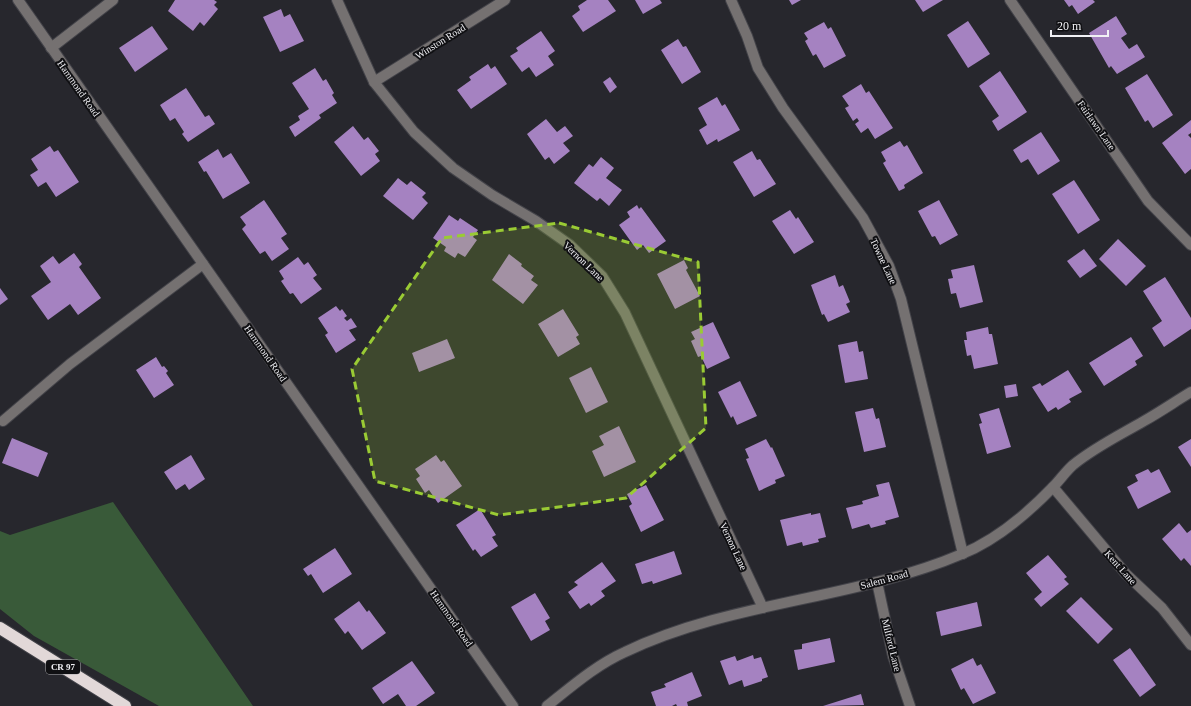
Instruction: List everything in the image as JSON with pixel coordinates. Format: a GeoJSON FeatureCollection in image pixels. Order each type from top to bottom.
{"type":"FeatureCollection","features":[{"type":"Feature","properties":{"kind":"highway","name":"CR 97"},"geometry":{"type":"LineString","coordinates":[[0,628],[125,706]]}},
{"type":"Feature","properties":{"kind":"street","name":"Hammond Road"},"geometry":{"type":"LineString","coordinates":[[18,0],[513,706]]}},
{"type":"Feature","properties":{"kind":"street"},"geometry":{"type":"LineString","coordinates":[[51,48],[113,0]]}},
{"type":"Feature","properties":{"kind":"street","name":"Vernon Lane"},"geometry":{"type":"LineString","coordinates":[[337,0],[374,82],[414,132],[453,168],[492,195],[536,221],[570,245],[602,276],[625,314],[763,608]]}},
{"type":"Feature","properties":{"kind":"street","name":"Winston Road"},"geometry":{"type":"LineString","coordinates":[[374,82],[505,0]]}},
{"type":"Feature","properties":{"kind":"street","name":"Towne Lane"},"geometry":{"type":"LineString","coordinates":[[731,0],[747,36],[758,68],[783,108],[863,218],[889,266],[901,299],[964,554]]}},
{"type":"Feature","properties":{"kind":"street","name":"Fairlawn Lane"},"geometry":{"type":"LineString","coordinates":[[1010,0],[1148,201],[1175,231],[1191,245]]}},
{"type":"Feature","properties":{"kind":"street"},"geometry":{"type":"LineString","coordinates":[[3,421],[70,364],[203,264]]}},
{"type":"Feature","properties":{"kind":"street","name":"Salem Road"},"geometry":{"type":"LineString","coordinates":[[547,706],[584,676],[623,652],[665,634],[726,616],[877,582],[964,554],[991,539],[1026,512],[1053,487],[1071,467],[1096,448],[1191,392]]}},
{"type":"Feature","properties":{"kind":"street","name":"Kent Lane"},"geometry":{"type":"LineString","coordinates":[[1053,487],[1126,574],[1162,608],[1191,645]]}},
{"type":"Feature","properties":{"kind":"street","name":"Milford Lane"},"geometry":{"type":"LineString","coordinates":[[877,582],[893,656],[910,706]]}},
{"type":"Feature","properties":{"kind":"highlighted area"},"geometry":{"type":"Polygon","coordinates":[[[559,223],[698,262],[706,428],[626,498],[499,515],[375,481],[352,369],[442,238],[559,223]]]}},
{"type":"Feature","properties":{"kind":"green space"},"geometry":{"type":"Polygon","coordinates":[[[113,502],[253,706],[159,706],[34,636],[0,609],[0,531],[10,535],[113,502]]]}},
{"type":"Feature","properties":{"kind":"building"},"geometry":{"type":"Polygon","coordinates":[[[175,0],[214,0],[217,2],[214,5],[218,9],[204,26],[200,22],[193,31],[168,11],[175,0]]]}},
{"type":"Feature","properties":{"kind":"building"},"geometry":{"type":"Polygon","coordinates":[[[587,0],[608,0],[616,11],[583,32],[572,16],[580,10],[578,6],[587,0]]]}},
{"type":"Feature","properties":{"kind":"building"},"geometry":{"type":"Polygon","coordinates":[[[635,0],[660,0],[662,3],[643,14],[635,0]]]}},
{"type":"Feature","properties":{"kind":"building"},"geometry":{"type":"Polygon","coordinates":[[[789,0],[801,0],[792,5],[789,0]]]}},
{"type":"Feature","properties":{"kind":"building"},"geometry":{"type":"Polygon","coordinates":[[[915,0],[943,0],[923,12],[915,0]]]}},
{"type":"Feature","properties":{"kind":"building"},"geometry":{"type":"Polygon","coordinates":[[[1064,0],[1093,0],[1095,2],[1078,14],[1072,5],[1069,7],[1064,0]]]}},
{"type":"Feature","properties":{"kind":"building"},"geometry":{"type":"Polygon","coordinates":[[[281,9],[284,17],[290,14],[304,41],[280,52],[263,17],[281,9]]]}},
{"type":"Feature","properties":{"kind":"building"},"geometry":{"type":"Polygon","coordinates":[[[1116,16],[1127,34],[1121,38],[1129,49],[1137,44],[1145,57],[1117,74],[1111,66],[1109,68],[1089,33],[1116,16]]]}},
{"type":"Feature","properties":{"kind":"building"},"geometry":{"type":"Polygon","coordinates":[[[968,21],[990,54],[968,68],[947,35],[968,21]]]}},
{"type":"Feature","properties":{"kind":"building"},"geometry":{"type":"Polygon","coordinates":[[[824,22],[828,29],[831,27],[846,56],[824,68],[816,54],[813,56],[805,41],[808,39],[804,33],[824,22]]]}},
{"type":"Feature","properties":{"kind":"building"},"geometry":{"type":"Polygon","coordinates":[[[152,26],[168,49],[135,72],[119,48],[152,26]]]}},
{"type":"Feature","properties":{"kind":"building"},"geometry":{"type":"Polygon","coordinates":[[[541,31],[555,51],[548,56],[554,65],[536,77],[529,67],[522,72],[510,56],[518,51],[516,48],[541,31]]]}},
{"type":"Feature","properties":{"kind":"building"},"geometry":{"type":"Polygon","coordinates":[[[678,39],[683,47],[686,46],[701,72],[682,84],[661,50],[678,39]]]}},
{"type":"Feature","properties":{"kind":"building"},"geometry":{"type":"Polygon","coordinates":[[[488,64],[491,69],[495,66],[507,84],[471,109],[457,90],[471,80],[469,77],[488,64]]]}},
{"type":"Feature","properties":{"kind":"building"},"geometry":{"type":"Polygon","coordinates":[[[315,68],[323,81],[326,79],[334,93],[332,95],[337,103],[319,115],[321,118],[295,137],[289,127],[300,120],[298,116],[309,109],[292,83],[315,68]]]}},
{"type":"Feature","properties":{"kind":"building"},"geometry":{"type":"Polygon","coordinates":[[[1000,71],[1027,112],[998,131],[992,121],[999,116],[979,86],[1000,71]]]}},
{"type":"Feature","properties":{"kind":"building"},"geometry":{"type":"Polygon","coordinates":[[[1147,74],[1173,115],[1153,128],[1148,120],[1145,122],[1125,88],[1147,74]]]}},
{"type":"Feature","properties":{"kind":"building"},"geometry":{"type":"Polygon","coordinates":[[[610,77],[617,87],[610,93],[603,82],[610,77]]]}},
{"type":"Feature","properties":{"kind":"building"},"geometry":{"type":"Polygon","coordinates":[[[861,84],[866,93],[869,91],[893,128],[875,139],[868,128],[861,133],[855,124],[859,121],[857,118],[853,121],[845,108],[849,106],[842,96],[861,84]]]}},
{"type":"Feature","properties":{"kind":"building"},"geometry":{"type":"Polygon","coordinates":[[[186,88],[205,117],[209,115],[215,124],[188,142],[182,134],[184,132],[175,118],[170,121],[160,105],[186,88]]]}},
{"type":"Feature","properties":{"kind":"building"},"geometry":{"type":"Polygon","coordinates":[[[717,97],[722,106],[725,104],[740,130],[718,142],[717,139],[707,145],[699,130],[707,125],[698,108],[717,97]]]}},
{"type":"Feature","properties":{"kind":"building"},"geometry":{"type":"Polygon","coordinates":[[[546,119],[557,132],[565,126],[573,136],[563,143],[570,151],[554,164],[549,157],[545,160],[527,134],[546,119]]]}},
{"type":"Feature","properties":{"kind":"building"},"geometry":{"type":"Polygon","coordinates":[[[1191,120],[1191,133],[1188,135],[1191,138],[1191,169],[1185,174],[1162,143],[1191,120]]]}},
{"type":"Feature","properties":{"kind":"building"},"geometry":{"type":"Polygon","coordinates":[[[353,126],[364,140],[368,137],[379,151],[375,154],[380,161],[361,176],[334,142],[353,126]]]}},
{"type":"Feature","properties":{"kind":"building"},"geometry":{"type":"Polygon","coordinates":[[[1041,132],[1060,161],[1038,175],[1028,159],[1021,163],[1013,150],[1041,132]]]}},
{"type":"Feature","properties":{"kind":"building"},"geometry":{"type":"Polygon","coordinates":[[[900,141],[904,147],[907,145],[923,173],[904,185],[905,188],[899,191],[883,163],[886,161],[881,152],[900,141]]]}},
{"type":"Feature","properties":{"kind":"building"},"geometry":{"type":"Polygon","coordinates":[[[50,146],[54,152],[58,150],[79,182],[56,197],[46,182],[38,187],[30,175],[38,170],[31,159],[50,146]]]}},
{"type":"Feature","properties":{"kind":"building"},"geometry":{"type":"Polygon","coordinates":[[[218,149],[223,158],[231,153],[250,183],[223,199],[206,171],[204,172],[198,162],[218,149]]]}},
{"type":"Feature","properties":{"kind":"building"},"geometry":{"type":"Polygon","coordinates":[[[752,151],[757,160],[760,159],[776,184],[754,197],[733,162],[752,151]]]}},
{"type":"Feature","properties":{"kind":"building"},"geometry":{"type":"Polygon","coordinates":[[[601,157],[614,168],[606,178],[622,190],[609,206],[600,198],[597,201],[574,183],[589,164],[593,167],[601,157]]]}},
{"type":"Feature","properties":{"kind":"building"},"geometry":{"type":"Polygon","coordinates":[[[398,178],[407,185],[411,181],[426,193],[422,197],[428,203],[413,220],[383,196],[398,178]]]}},
{"type":"Feature","properties":{"kind":"building"},"geometry":{"type":"Polygon","coordinates":[[[1074,180],[1100,220],[1078,234],[1052,194],[1074,180]]]}},
{"type":"Feature","properties":{"kind":"building"},"geometry":{"type":"Polygon","coordinates":[[[264,200],[287,234],[281,238],[289,249],[272,261],[265,251],[260,254],[242,229],[246,225],[240,217],[264,200]]]}},
{"type":"Feature","properties":{"kind":"building"},"geometry":{"type":"Polygon","coordinates":[[[939,200],[958,235],[940,245],[935,236],[932,237],[918,211],[939,200]]]}},
{"type":"Feature","properties":{"kind":"building"},"geometry":{"type":"Polygon","coordinates":[[[637,205],[639,209],[641,207],[666,241],[649,253],[643,245],[637,250],[619,225],[630,217],[627,212],[637,205]]]}},
{"type":"Feature","properties":{"kind":"building"},"geometry":{"type":"Polygon","coordinates":[[[790,210],[796,219],[798,217],[814,242],[794,254],[772,221],[790,210]]]}},
{"type":"Feature","properties":{"kind":"building"},"geometry":{"type":"Polygon","coordinates":[[[449,215],[458,221],[460,218],[478,230],[473,237],[477,240],[465,257],[458,253],[455,258],[444,251],[446,247],[433,238],[449,215]]]}},
{"type":"Feature","properties":{"kind":"building"},"geometry":{"type":"Polygon","coordinates":[[[1118,239],[1146,266],[1126,286],[1099,259],[1118,239]]]}},
{"type":"Feature","properties":{"kind":"building"},"geometry":{"type":"Polygon","coordinates":[[[1084,249],[1097,266],[1080,278],[1067,261],[1084,249]]]}},
{"type":"Feature","properties":{"kind":"building"},"geometry":{"type":"Polygon","coordinates":[[[74,253],[82,264],[79,267],[101,298],[78,315],[70,304],[48,320],[31,296],[51,282],[40,266],[53,256],[59,264],[74,253]]]}},
{"type":"Feature","properties":{"kind":"building"},"geometry":{"type":"Polygon","coordinates":[[[509,254],[534,276],[531,280],[538,285],[523,304],[492,280],[509,254]]]}},
{"type":"Feature","properties":{"kind":"building"},"geometry":{"type":"Polygon","coordinates":[[[298,257],[304,265],[308,262],[317,275],[313,278],[322,289],[301,304],[293,293],[290,294],[281,281],[284,279],[279,271],[298,257]]]}},
{"type":"Feature","properties":{"kind":"building"},"geometry":{"type":"Polygon","coordinates":[[[684,260],[688,268],[686,270],[700,296],[675,309],[657,274],[684,260]]]}},
{"type":"Feature","properties":{"kind":"building"},"geometry":{"type":"Polygon","coordinates":[[[974,265],[983,302],[960,308],[956,293],[951,294],[948,279],[953,278],[951,270],[974,265]]]}},
{"type":"Feature","properties":{"kind":"building"},"geometry":{"type":"Polygon","coordinates":[[[835,275],[839,287],[843,285],[850,302],[846,304],[850,312],[828,322],[824,314],[822,315],[811,285],[835,275]]]}},
{"type":"Feature","properties":{"kind":"building"},"geometry":{"type":"Polygon","coordinates":[[[1165,277],[1191,318],[1191,329],[1164,347],[1152,328],[1162,321],[1143,291],[1165,277]]]}},
{"type":"Feature","properties":{"kind":"building"},"geometry":{"type":"Polygon","coordinates":[[[0,288],[8,299],[0,305],[0,288]]]}},
{"type":"Feature","properties":{"kind":"building"},"geometry":{"type":"Polygon","coordinates":[[[336,306],[340,311],[342,309],[347,316],[344,318],[347,321],[351,318],[357,327],[349,330],[356,340],[336,353],[325,335],[328,333],[318,318],[336,306]]]}},
{"type":"Feature","properties":{"kind":"building"},"geometry":{"type":"Polygon","coordinates":[[[563,309],[579,335],[576,337],[580,344],[558,357],[538,324],[563,309]]]}},
{"type":"Feature","properties":{"kind":"building"},"geometry":{"type":"Polygon","coordinates":[[[713,322],[730,358],[707,369],[701,356],[698,357],[691,341],[695,339],[691,332],[713,322]]]}},
{"type":"Feature","properties":{"kind":"building"},"geometry":{"type":"Polygon","coordinates":[[[988,327],[989,334],[992,334],[998,364],[974,369],[971,355],[967,356],[964,340],[967,340],[966,332],[988,327]]]}},
{"type":"Feature","properties":{"kind":"building"},"geometry":{"type":"Polygon","coordinates":[[[1131,337],[1143,356],[1135,361],[1137,365],[1104,386],[1089,363],[1131,337]]]}},
{"type":"Feature","properties":{"kind":"building"},"geometry":{"type":"Polygon","coordinates":[[[447,339],[455,358],[419,372],[412,353],[447,339]]]}},
{"type":"Feature","properties":{"kind":"building"},"geometry":{"type":"Polygon","coordinates":[[[857,341],[859,352],[863,351],[868,379],[845,383],[838,345],[857,341]]]}},
{"type":"Feature","properties":{"kind":"building"},"geometry":{"type":"Polygon","coordinates":[[[156,357],[162,367],[164,366],[168,371],[166,373],[174,385],[154,398],[136,370],[156,357]]]}},
{"type":"Feature","properties":{"kind":"building"},"geometry":{"type":"Polygon","coordinates":[[[591,367],[608,402],[586,413],[569,378],[591,367]]]}},
{"type":"Feature","properties":{"kind":"building"},"geometry":{"type":"Polygon","coordinates":[[[1068,370],[1082,392],[1069,399],[1071,402],[1058,410],[1056,407],[1048,412],[1032,387],[1040,383],[1042,386],[1068,370]]]}},
{"type":"Feature","properties":{"kind":"building"},"geometry":{"type":"Polygon","coordinates":[[[740,381],[757,416],[737,425],[733,416],[731,418],[718,392],[740,381]]]}},
{"type":"Feature","properties":{"kind":"building"},"geometry":{"type":"Polygon","coordinates":[[[1016,384],[1018,396],[1006,398],[1004,386],[1016,384]]]}},
{"type":"Feature","properties":{"kind":"building"},"geometry":{"type":"Polygon","coordinates":[[[873,408],[876,419],[879,418],[886,447],[864,452],[855,412],[873,408]]]}},
{"type":"Feature","properties":{"kind":"building"},"geometry":{"type":"Polygon","coordinates":[[[999,408],[1011,447],[987,454],[979,424],[982,423],[979,414],[999,408]]]}},
{"type":"Feature","properties":{"kind":"building"},"geometry":{"type":"Polygon","coordinates":[[[619,426],[636,462],[604,477],[592,451],[604,445],[599,436],[619,426]]]}},
{"type":"Feature","properties":{"kind":"building"},"geometry":{"type":"Polygon","coordinates":[[[12,438],[48,453],[38,477],[2,463],[12,438]]]}},
{"type":"Feature","properties":{"kind":"building"},"geometry":{"type":"Polygon","coordinates":[[[766,439],[771,448],[772,447],[785,476],[775,480],[776,483],[759,491],[746,459],[749,458],[745,449],[766,439]]]}},
{"type":"Feature","properties":{"kind":"building"},"geometry":{"type":"Polygon","coordinates":[[[1191,439],[1191,467],[1178,447],[1191,439]]]}},
{"type":"Feature","properties":{"kind":"building"},"geometry":{"type":"Polygon","coordinates":[[[191,455],[205,479],[189,490],[185,484],[176,490],[164,472],[191,455]]]}},
{"type":"Feature","properties":{"kind":"building"},"geometry":{"type":"Polygon","coordinates":[[[436,455],[441,462],[444,460],[462,486],[438,503],[429,490],[425,493],[416,479],[420,476],[415,469],[436,455]]]}},
{"type":"Feature","properties":{"kind":"building"},"geometry":{"type":"Polygon","coordinates":[[[1148,469],[1151,473],[1159,469],[1171,492],[1138,509],[1127,487],[1138,481],[1135,475],[1148,469]]]}},
{"type":"Feature","properties":{"kind":"building"},"geometry":{"type":"Polygon","coordinates":[[[889,482],[899,517],[885,521],[886,524],[871,528],[869,524],[852,529],[846,508],[863,504],[862,501],[879,496],[876,485],[889,482]]]}},
{"type":"Feature","properties":{"kind":"building"},"geometry":{"type":"Polygon","coordinates":[[[646,485],[664,520],[641,532],[629,506],[632,504],[627,494],[646,485]]]}},
{"type":"Feature","properties":{"kind":"building"},"geometry":{"type":"Polygon","coordinates":[[[480,509],[496,535],[492,537],[498,546],[481,557],[475,549],[473,551],[456,525],[480,509]]]}},
{"type":"Feature","properties":{"kind":"building"},"geometry":{"type":"Polygon","coordinates":[[[811,513],[811,515],[820,513],[826,537],[818,539],[819,542],[803,546],[802,542],[787,546],[780,520],[811,513]]]}},
{"type":"Feature","properties":{"kind":"building"},"geometry":{"type":"Polygon","coordinates":[[[1179,523],[1187,533],[1191,530],[1191,566],[1184,558],[1181,561],[1162,539],[1179,523]]]}},
{"type":"Feature","properties":{"kind":"building"},"geometry":{"type":"Polygon","coordinates":[[[335,548],[352,574],[323,593],[311,574],[308,576],[303,569],[335,548]]]}},
{"type":"Feature","properties":{"kind":"building"},"geometry":{"type":"Polygon","coordinates":[[[674,551],[682,574],[653,584],[652,581],[642,584],[635,564],[674,551]]]}},
{"type":"Feature","properties":{"kind":"building"},"geometry":{"type":"Polygon","coordinates":[[[1048,555],[1067,577],[1064,579],[1069,584],[1041,607],[1034,599],[1042,592],[1026,573],[1048,555]]]}},
{"type":"Feature","properties":{"kind":"building"},"geometry":{"type":"Polygon","coordinates":[[[602,562],[616,581],[601,591],[605,596],[591,606],[589,603],[580,609],[568,592],[578,585],[574,582],[602,562]]]}},
{"type":"Feature","properties":{"kind":"building"},"geometry":{"type":"Polygon","coordinates":[[[535,593],[550,618],[545,621],[550,630],[531,641],[511,607],[535,593]]]}},
{"type":"Feature","properties":{"kind":"building"},"geometry":{"type":"Polygon","coordinates":[[[1081,597],[1113,629],[1098,644],[1066,611],[1081,597]]]}},
{"type":"Feature","properties":{"kind":"building"},"geometry":{"type":"Polygon","coordinates":[[[359,601],[367,612],[369,610],[386,633],[362,650],[348,631],[345,634],[334,619],[359,601]]]}},
{"type":"Feature","properties":{"kind":"building"},"geometry":{"type":"Polygon","coordinates":[[[977,602],[982,626],[941,636],[936,612],[977,602]]]}},
{"type":"Feature","properties":{"kind":"building"},"geometry":{"type":"Polygon","coordinates":[[[830,638],[835,662],[798,670],[794,650],[802,649],[802,644],[830,638]]]}},
{"type":"Feature","properties":{"kind":"building"},"geometry":{"type":"Polygon","coordinates":[[[1130,648],[1156,685],[1140,697],[1113,660],[1130,648]]]}},
{"type":"Feature","properties":{"kind":"building"},"geometry":{"type":"Polygon","coordinates":[[[753,655],[754,659],[761,657],[768,677],[762,679],[762,681],[744,687],[742,680],[729,685],[720,661],[735,656],[737,661],[753,655]]]}},
{"type":"Feature","properties":{"kind":"building"},"geometry":{"type":"Polygon","coordinates":[[[973,658],[977,666],[981,664],[996,693],[973,704],[964,688],[961,690],[951,669],[973,658]]]}},
{"type":"Feature","properties":{"kind":"building"},"geometry":{"type":"Polygon","coordinates":[[[412,661],[435,693],[416,706],[406,706],[398,694],[383,704],[372,688],[412,661]]]}},
{"type":"Feature","properties":{"kind":"building"},"geometry":{"type":"Polygon","coordinates":[[[692,672],[702,696],[687,702],[688,706],[677,706],[676,704],[672,706],[656,706],[651,692],[666,687],[664,684],[692,672]]]}},
{"type":"Feature","properties":{"kind":"building"},"geometry":{"type":"Polygon","coordinates":[[[861,694],[864,705],[823,706],[861,694]]]}}]}
